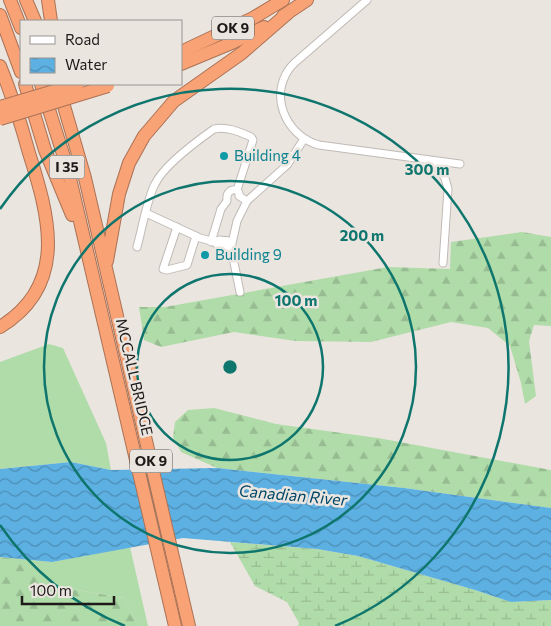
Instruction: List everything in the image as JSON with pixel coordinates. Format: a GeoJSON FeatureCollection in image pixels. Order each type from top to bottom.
{"type":"FeatureCollection","features":[{"type":"Feature","properties":{"kind":"highway"},"geometry":{"type":"LineString","coordinates":[[10,0],[20,25]]}},
{"type":"Feature","properties":{"kind":"highway"},"geometry":{"type":"LineString","coordinates":[[26,0],[35,20]]}},
{"type":"Feature","properties":{"kind":"highway"},"geometry":{"type":"LineString","coordinates":[[48,0],[51,20]]}},
{"type":"Feature","properties":{"kind":"highway","name":"OK 9"},"geometry":{"type":"LineString","coordinates":[[182,52],[254,18],[283,0]]}},
{"type":"Feature","properties":{"kind":"highway","name":"OK 9"},"geometry":{"type":"LineString","coordinates":[[106,266],[119,194],[129,163],[144,136],[174,101],[242,53],[288,13],[307,0]]}},
{"type":"Feature","properties":{"kind":"highway"},"geometry":{"type":"LineString","coordinates":[[182,64],[234,42],[288,13]]}},
{"type":"Feature","properties":{"kind":"highway"},"geometry":{"type":"LineString","coordinates":[[0,15],[20,69]]}},
{"type":"Feature","properties":{"kind":"highway"},"geometry":{"type":"LineString","coordinates":[[0,66],[36,173],[47,218],[49,240],[44,272],[38,287],[22,310],[0,328]]}},
{"type":"Feature","properties":{"kind":"highway","name":"OK 9"},"geometry":{"type":"LineString","coordinates":[[25,85],[45,150],[87,252]]}},
{"type":"Feature","properties":{"kind":"highway","name":"I 35"},"geometry":{"type":"LineString","coordinates":[[41,85],[68,170],[87,252]]}},
{"type":"Feature","properties":{"kind":"highway","name":"I 35"},"geometry":{"type":"LineString","coordinates":[[57,85],[86,178],[106,266]]}},
{"type":"Feature","properties":{"kind":"highway"},"geometry":{"type":"LineString","coordinates":[[63,85],[69,121]]}},
{"type":"Feature","properties":{"kind":"highway"},"geometry":{"type":"LineString","coordinates":[[0,107],[75,85]]}},
{"type":"Feature","properties":{"kind":"highway"},"geometry":{"type":"LineString","coordinates":[[0,119],[112,85]]}},
{"type":"Feature","properties":{"kind":"highway","name":"MCCALL BRIDGE"},"geometry":{"type":"LineString","coordinates":[[87,252],[175,626]]}},
{"type":"Feature","properties":{"kind":"highway","name":"MCCALL BRIDGE"},"geometry":{"type":"LineString","coordinates":[[106,266],[190,626]]}},
{"type":"Feature","properties":{"kind":"street"},"geometry":{"type":"LineString","coordinates":[[367,0],[298,59],[286,73],[282,83],[281,96],[284,115],[289,125],[304,139],[314,144],[460,164]]}},
{"type":"Feature","properties":{"kind":"street"},"geometry":{"type":"LineString","coordinates":[[137,247],[154,185],[159,176],[214,128],[221,127],[242,133],[251,136],[253,140],[238,192]]}},
{"type":"Feature","properties":{"kind":"street"},"geometry":{"type":"LineString","coordinates":[[240,292],[231,245],[237,221],[249,200],[287,164],[304,139]]}},
{"type":"Feature","properties":{"kind":"street"},"geometry":{"type":"LineString","coordinates":[[433,161],[445,178],[448,189],[443,263]]}},
{"type":"Feature","properties":{"kind":"street"},"geometry":{"type":"LineString","coordinates":[[213,242],[221,209],[227,201],[229,192],[233,190],[243,192],[249,200]]}},
{"type":"Feature","properties":{"kind":"street"},"geometry":{"type":"LineString","coordinates":[[146,213],[196,236],[213,242],[219,240],[231,245]]}},
{"type":"Feature","properties":{"kind":"street"},"geometry":{"type":"LineString","coordinates":[[178,227],[163,268],[167,270],[187,265],[196,236]]}},
{"type":"Feature","properties":{"kind":"green space"},"geometry":{"type":"Polygon","coordinates":[[[522,232],[551,237],[551,326],[534,325],[529,341],[536,396],[525,404],[510,346],[488,328],[451,322],[371,342],[296,341],[234,332],[161,347],[144,340],[139,307],[165,307],[388,267],[450,269],[451,242],[522,232]]]}},
{"type":"Feature","properties":{"kind":"green space"},"geometry":{"type":"Polygon","coordinates":[[[49,344],[63,348],[106,443],[111,470],[71,462],[0,469],[0,362],[49,344]]]}},
{"type":"Feature","properties":{"kind":"green space"},"geometry":{"type":"Polygon","coordinates":[[[214,408],[276,424],[378,438],[551,470],[551,508],[404,488],[217,468],[181,452],[173,437],[175,422],[188,410],[214,408]]]}},
{"type":"Feature","properties":{"kind":"green space"},"geometry":{"type":"Polygon","coordinates":[[[230,542],[317,549],[358,556],[511,602],[551,600],[551,626],[298,626],[299,623],[287,602],[255,586],[230,542]]]}},
{"type":"Feature","properties":{"kind":"green space"},"geometry":{"type":"Polygon","coordinates":[[[130,547],[148,626],[138,626],[124,598],[53,586],[32,560],[52,562],[130,547]]]}},
{"type":"Feature","properties":{"kind":"green space"},"geometry":{"type":"Polygon","coordinates":[[[0,557],[32,560],[53,586],[124,598],[138,626],[0,626],[0,557]]]}},
{"type":"Feature","properties":{"kind":"water","name":"Canadian River"},"geometry":{"type":"Polygon","coordinates":[[[71,462],[111,470],[217,468],[404,488],[551,508],[551,600],[511,602],[358,556],[317,549],[183,538],[52,562],[0,557],[0,469],[71,462]]]}},
{"type":"Feature","properties":{"kind":"place","name":"Building 4"},"geometry":{"type":"Point","coordinates":[224,156]}},
{"type":"Feature","properties":{"kind":"place","name":"Building 9"},"geometry":{"type":"Point","coordinates":[205,255]}}]}
